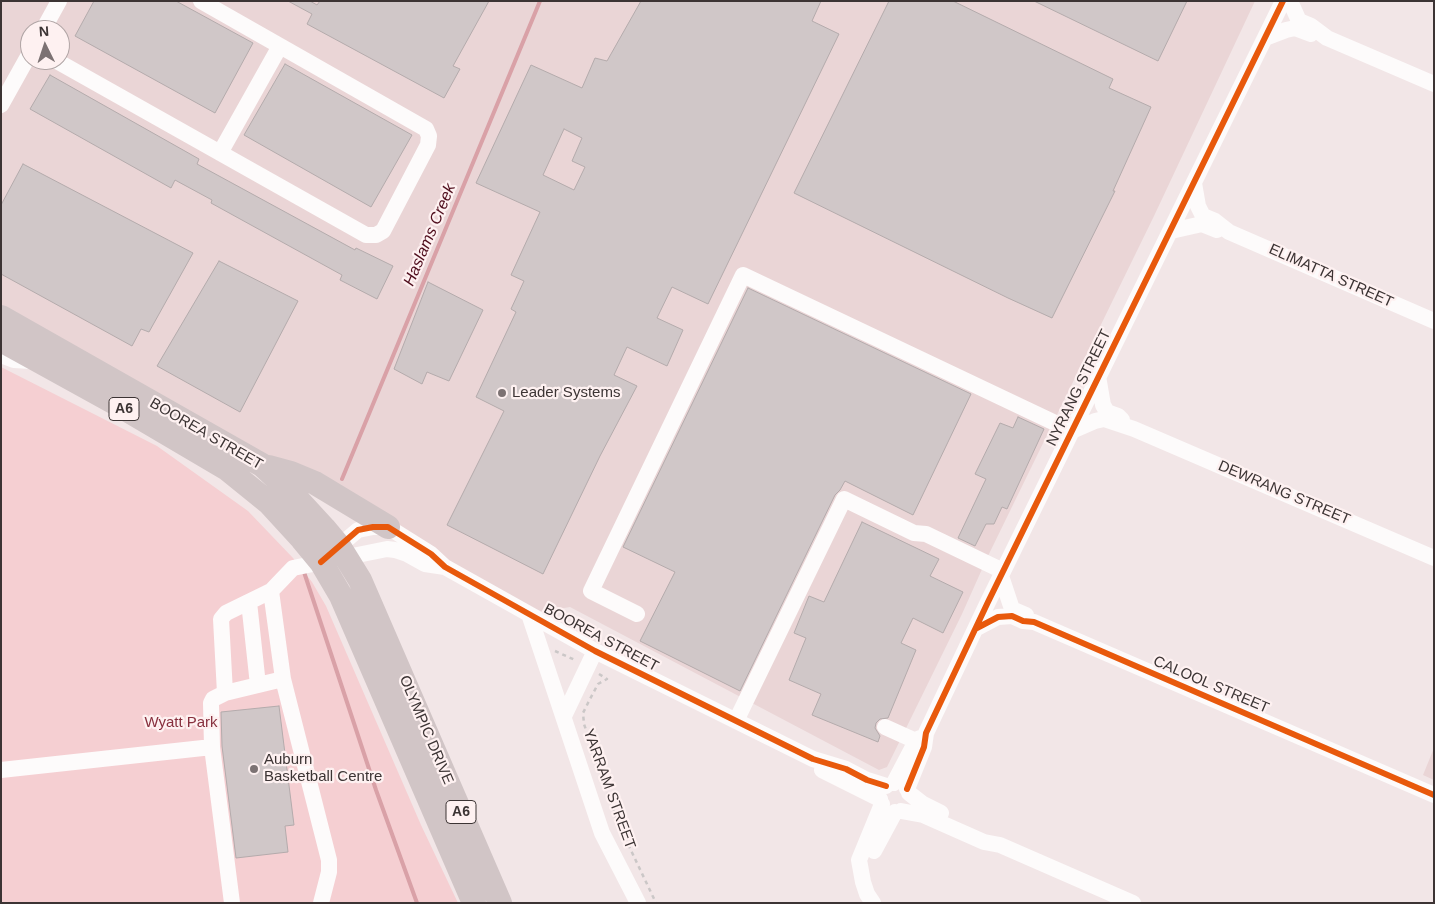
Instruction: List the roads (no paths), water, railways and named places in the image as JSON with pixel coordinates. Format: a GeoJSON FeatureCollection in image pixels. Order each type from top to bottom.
{"type":"FeatureCollection","features":[{"type":"Feature","properties":{"kind":"highway","name":"BOOREA STREET"},"geometry":{"type":"LineString","coordinates":[[1,317],[262,465],[290,491],[343,552]]}},
{"type":"Feature","properties":{"kind":"highway","name":"BOOREA STREET"},"geometry":{"type":"LineString","coordinates":[[1,340],[227,469],[269,503],[286,521],[321,562],[338,592]]}},
{"type":"Feature","properties":{"kind":"highway"},"geometry":{"type":"LineString","coordinates":[[262,465],[291,473],[315,483],[388,527]]}},
{"type":"Feature","properties":{"kind":"highway","name":"OLYMPIC DRIVE"},"geometry":{"type":"LineString","coordinates":[[343,552],[360,580],[500,903]]}},
{"type":"Feature","properties":{"kind":"highway","name":"OLYMPIC DRIVE"},"geometry":{"type":"LineString","coordinates":[[338,592],[474,903]]}},
{"type":"Feature","properties":{"kind":"street"},"geometry":{"type":"LineString","coordinates":[[48,20],[58,1]]}},
{"type":"Feature","properties":{"kind":"street"},"geometry":{"type":"LineString","coordinates":[[70,68],[366,235],[376,235],[383,231],[428,145],[429,136],[426,129],[201,1]]}},
{"type":"Feature","properties":{"kind":"street","name":"NYRANG STREET"},"geometry":{"type":"LineString","coordinates":[[873,903],[867,894],[859,860],[894,797],[921,737],[1283,1]]}},
{"type":"Feature","properties":{"kind":"street"},"geometry":{"type":"LineString","coordinates":[[1290,1],[1299,21],[1311,26],[1328,38]]}},
{"type":"Feature","properties":{"kind":"street"},"geometry":{"type":"LineString","coordinates":[[1265,38],[1295,28],[1309,34],[1328,38],[1434,84]]}},
{"type":"Feature","properties":{"kind":"street"},"geometry":{"type":"LineString","coordinates":[[220,153],[280,46]]}},
{"type":"Feature","properties":{"kind":"street"},"geometry":{"type":"LineString","coordinates":[[1,105],[21,70]]}},
{"type":"Feature","properties":{"kind":"street","name":"ELIMATTA STREET"},"geometry":{"type":"LineString","coordinates":[[1194,184],[1198,206],[1203,216],[1216,221],[1229,232]]}},
{"type":"Feature","properties":{"kind":"street","name":"ELIMATTA STREET"},"geometry":{"type":"LineString","coordinates":[[1171,231],[1202,224],[1214,230],[1229,232],[1434,321]]}},
{"type":"Feature","properties":{"kind":"street"},"geometry":{"type":"LineString","coordinates":[[637,614],[591,591],[743,275],[1072,431]]}},
{"type":"Feature","properties":{"kind":"street"},"geometry":{"type":"LineString","coordinates":[[1,355],[14,360],[36,360]]}},
{"type":"Feature","properties":{"kind":"street","name":"DEWRANG STREET"},"geometry":{"type":"LineString","coordinates":[[1098,376],[1103,405],[1107,412],[1118,416],[1134,429]]}},
{"type":"Feature","properties":{"kind":"street","name":"DEWRANG STREET"},"geometry":{"type":"LineString","coordinates":[[1072,431],[1104,419],[1134,429],[1434,558]]}},
{"type":"Feature","properties":{"kind":"street"},"geometry":{"type":"LineString","coordinates":[[736,721],[844,499],[914,533],[926,534],[1002,574]]}},
{"type":"Feature","properties":{"kind":"street"},"geometry":{"type":"LineString","coordinates":[[343,552],[358,530],[388,527]]}},
{"type":"Feature","properties":{"kind":"street","name":"BOOREA STREET"},"geometry":{"type":"LineString","coordinates":[[388,527],[431,554],[445,567],[595,651],[813,759],[846,769],[894,797],[923,804],[984,832],[1000,845],[1133,903]]}},
{"type":"Feature","properties":{"kind":"street","name":"BOOREA STREET"},"geometry":{"type":"LineString","coordinates":[[321,562],[343,552],[391,549],[425,564],[445,567]]}},
{"type":"Feature","properties":{"kind":"street"},"geometry":{"type":"LineString","coordinates":[[224,693],[221,619],[226,613],[270,591],[293,568],[321,562]]}},
{"type":"Feature","properties":{"kind":"street","name":"CALOOL STREET"},"geometry":{"type":"LineString","coordinates":[[1002,574],[1012,610],[1025,613],[1034,622]]}},
{"type":"Feature","properties":{"kind":"street"},"geometry":{"type":"LineString","coordinates":[[270,591],[283,679],[329,860],[329,872],[321,903]]}},
{"type":"Feature","properties":{"kind":"street"},"geometry":{"type":"LineString","coordinates":[[249,602],[258,685]]}},
{"type":"Feature","properties":{"kind":"street","name":"YARRAM STREET"},"geometry":{"type":"LineString","coordinates":[[529,614],[602,833],[638,903]]}},
{"type":"Feature","properties":{"kind":"street","name":"CALOOL STREET"},"geometry":{"type":"LineString","coordinates":[[976,628],[998,617],[1005,616],[1034,622],[1434,795]]}},
{"type":"Feature","properties":{"kind":"street","name":"YARRAM STREET"},"geometry":{"type":"LineString","coordinates":[[564,716],[595,651]]}},
{"type":"Feature","properties":{"kind":"street"},"geometry":{"type":"LineString","coordinates":[[232,903],[212,747],[211,703],[213,699],[224,693],[283,679]]}},
{"type":"Feature","properties":{"kind":"street"},"geometry":{"type":"LineString","coordinates":[[886,727],[921,737]]}},
{"type":"Feature","properties":{"kind":"street"},"geometry":{"type":"LineString","coordinates":[[1,770],[212,747]]}},
{"type":"Feature","properties":{"kind":"waterway","name":"Haslams Creek"},"geometry":{"type":"LineString","coordinates":[[342,479],[540,1]]}},
{"type":"Feature","properties":{"kind":"waterway"},"geometry":{"type":"LineString","coordinates":[[303,569],[376,790],[417,903]]}},
{"type":"Feature","properties":{"kind":"place","name":"Leader Systems"},"geometry":{"type":"Point","coordinates":[502,393]}},
{"type":"Feature","properties":{"kind":"place","name":"Auburn Basketball Centre"},"geometry":{"type":"Point","coordinates":[254,769]}},
{"type":"Feature","properties":{"kind":"park label","name":"Wyatt Park"},"geometry":{"type":"Point","coordinates":[181,723]}}]}
